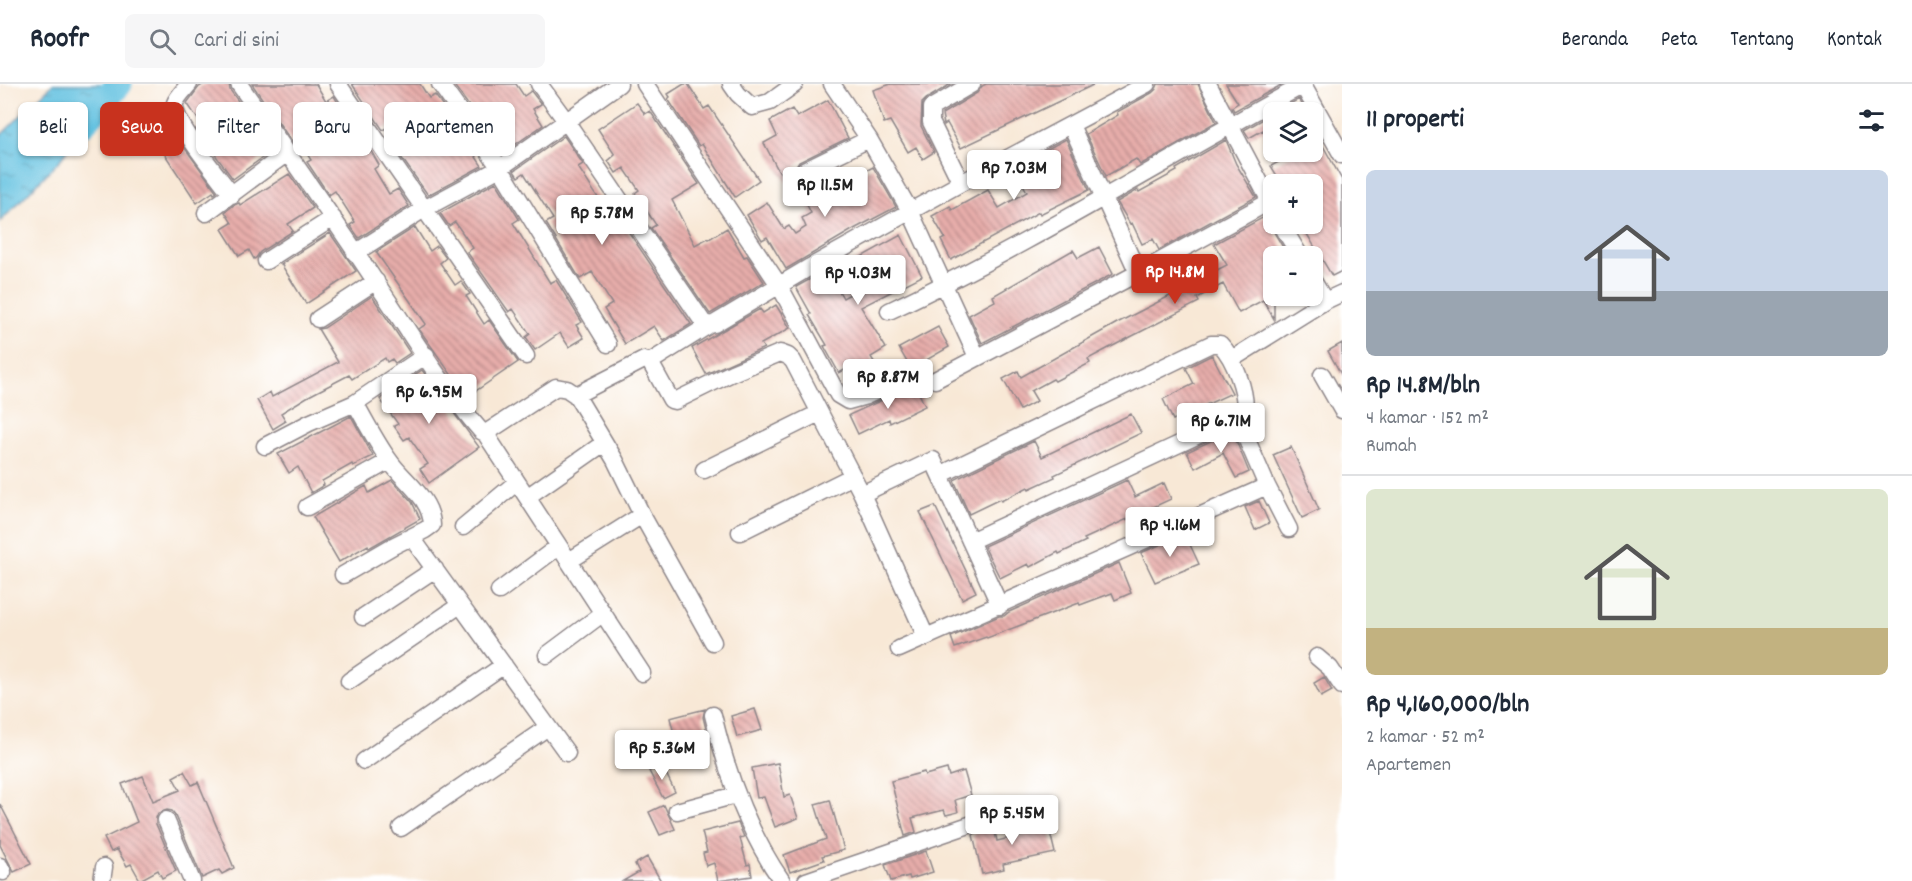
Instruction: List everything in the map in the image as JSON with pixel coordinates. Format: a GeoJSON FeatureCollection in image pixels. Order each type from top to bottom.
{"type":"FeatureCollection","features":[{"type":"Feature","properties":{"kind":"street"},"geometry":{"type":"LineString","coordinates":[[189,84],[175,105],[180,123],[232,195]]}},
{"type":"Feature","properties":{"kind":"street"},"geometry":{"type":"LineString","coordinates":[[239,84],[471,420],[485,433],[642,673]]}},
{"type":"Feature","properties":{"kind":"street"},"geometry":{"type":"LineString","coordinates":[[338,84],[526,356]]}},
{"type":"Feature","properties":{"kind":"street"},"geometry":{"type":"LineString","coordinates":[[440,84],[500,168],[608,344]]}},
{"type":"Feature","properties":{"kind":"street"},"geometry":{"type":"LineString","coordinates":[[539,84],[703,322],[709,325]]}},
{"type":"Feature","properties":{"kind":"street"},"geometry":{"type":"LineString","coordinates":[[355,253],[424,209],[500,168],[619,84]]}},
{"type":"Feature","properties":{"kind":"street"},"geometry":{"type":"LineString","coordinates":[[645,84],[779,285],[838,395],[848,401],[884,388]]}},
{"type":"Feature","properties":{"kind":"street"},"geometry":{"type":"LineString","coordinates":[[731,84],[752,107],[770,102],[795,84]]}},
{"type":"Feature","properties":{"kind":"street"},"geometry":{"type":"LineString","coordinates":[[832,84],[868,139],[910,211],[977,357]]}},
{"type":"Feature","properties":{"kind":"street"},"geometry":{"type":"LineString","coordinates":[[961,183],[931,122],[931,108],[972,84]]}},
{"type":"Feature","properties":{"kind":"street"},"geometry":{"type":"LineString","coordinates":[[650,362],[709,325],[910,211],[1147,84]]}},
{"type":"Feature","properties":{"kind":"street"},"geometry":{"type":"LineString","coordinates":[[1208,84],[1231,124],[1263,190]]}},
{"type":"Feature","properties":{"kind":"street"},"geometry":{"type":"LineString","coordinates":[[890,311],[945,285],[1296,89],[1305,89],[1342,155]]}},
{"type":"Feature","properties":{"kind":"street"},"geometry":{"type":"LineString","coordinates":[[1071,125],[1138,273]]}},
{"type":"Feature","properties":{"kind":"street"},"geometry":{"type":"LineString","coordinates":[[804,171],[868,139]]}},
{"type":"Feature","properties":{"kind":"street"},"geometry":{"type":"LineString","coordinates":[[206,213],[287,153]]}},
{"type":"Feature","properties":{"kind":"street"},"geometry":{"type":"LineString","coordinates":[[935,380],[1263,210]]}},
{"type":"Feature","properties":{"kind":"street"},"geometry":{"type":"LineString","coordinates":[[266,261],[333,218]]}},
{"type":"Feature","properties":{"kind":"street"},"geometry":{"type":"LineString","coordinates":[[318,319],[376,281]]}},
{"type":"Feature","properties":{"kind":"street"},"geometry":{"type":"LineString","coordinates":[[1232,359],[1325,301],[1342,293]]}},
{"type":"Feature","properties":{"kind":"street"},"geometry":{"type":"LineString","coordinates":[[940,475],[1211,344],[1220,344],[1232,359],[1246,405],[1244,414],[1238,419],[970,541]]}},
{"type":"Feature","properties":{"kind":"street"},"geometry":{"type":"LineString","coordinates":[[576,395],[644,360],[650,362],[671,400],[675,401],[780,353],[788,356],[793,361],[862,494],[926,638]]}},
{"type":"Feature","properties":{"kind":"street"},"geometry":{"type":"LineString","coordinates":[[265,446],[355,403],[426,355]]}},
{"type":"Feature","properties":{"kind":"street"},"geometry":{"type":"LineString","coordinates":[[1322,375],[1342,410]]}},
{"type":"Feature","properties":{"kind":"street"},"geometry":{"type":"LineString","coordinates":[[485,433],[556,387],[567,389],[576,395],[713,642]]}},
{"type":"Feature","properties":{"kind":"street"},"geometry":{"type":"LineString","coordinates":[[343,574],[432,525],[432,515],[420,496],[389,461],[355,403]]}},
{"type":"Feature","properties":{"kind":"street"},"geometry":{"type":"LineString","coordinates":[[704,470],[819,412]]}},
{"type":"Feature","properties":{"kind":"street"},"geometry":{"type":"LineString","coordinates":[[1238,419],[1288,529]]}},
{"type":"Feature","properties":{"kind":"street"},"geometry":{"type":"LineString","coordinates":[[527,497],[604,442]]}},
{"type":"Feature","properties":{"kind":"street"},"geometry":{"type":"LineString","coordinates":[[862,494],[933,460],[999,606]]}},
{"type":"Feature","properties":{"kind":"street"},"geometry":{"type":"LineString","coordinates":[[307,507],[389,461]]}},
{"type":"Feature","properties":{"kind":"street"},"geometry":{"type":"LineString","coordinates":[[740,532],[853,476]]}},
{"type":"Feature","properties":{"kind":"street"},"geometry":{"type":"LineString","coordinates":[[463,527],[517,482]]}},
{"type":"Feature","properties":{"kind":"street"},"geometry":{"type":"LineString","coordinates":[[899,649],[1267,486]]}},
{"type":"Feature","properties":{"kind":"street"},"geometry":{"type":"LineString","coordinates":[[569,561],[642,515]]}},
{"type":"Feature","properties":{"kind":"street"},"geometry":{"type":"LineString","coordinates":[[412,538],[567,753]]}},
{"type":"Feature","properties":{"kind":"street"},"geometry":{"type":"LineString","coordinates":[[499,591],[559,546]]}},
{"type":"Feature","properties":{"kind":"street"},"geometry":{"type":"LineString","coordinates":[[363,617],[435,569]]}},
{"type":"Feature","properties":{"kind":"street"},"geometry":{"type":"LineString","coordinates":[[349,681],[460,605]]}},
{"type":"Feature","properties":{"kind":"street"},"geometry":{"type":"LineString","coordinates":[[547,655],[602,614]]}},
{"type":"Feature","properties":{"kind":"street"},"geometry":{"type":"LineString","coordinates":[[1317,657],[1330,668],[1342,686]]}},
{"type":"Feature","properties":{"kind":"street"},"geometry":{"type":"LineString","coordinates":[[364,761],[504,665]]}},
{"type":"Feature","properties":{"kind":"street"},"geometry":{"type":"LineString","coordinates":[[713,715],[736,795],[759,844],[782,881]]}},
{"type":"Feature","properties":{"kind":"street"},"geometry":{"type":"LineString","coordinates":[[401,828],[548,727]]}},
{"type":"Feature","properties":{"kind":"street"},"geometry":{"type":"LineString","coordinates":[[677,811],[736,795]]}},
{"type":"Feature","properties":{"kind":"street"},"geometry":{"type":"LineString","coordinates":[[166,820],[192,881]]}},
{"type":"Feature","properties":{"kind":"street"},"geometry":{"type":"LineString","coordinates":[[806,881],[972,824]]}},
{"type":"Feature","properties":{"kind":"water"},"geometry":{"type":"Polygon","coordinates":[[[53,84],[117,84],[104,102],[100,102],[100,107],[88,123],[88,102],[35,102],[53,84]]]}},
{"type":"Feature","properties":{"kind":"water"},"geometry":{"type":"Polygon","coordinates":[[[18,118],[18,156],[63,156],[0,222],[0,136],[18,118]]]}},
{"type":"Feature","properties":{"kind":"building"},"geometry":{"type":"Polygon","coordinates":[[[204,84],[229,84],[230,90],[239,102],[196,102],[196,116],[187,103],[204,84]]]}},
{"type":"Feature","properties":{"kind":"building"},"geometry":{"type":"Polygon","coordinates":[[[252,84],[316,84],[326,101],[334,96],[338,102],[293,102],[292,142],[281,126],[281,102],[264,102],[252,84]]]}},
{"type":"Feature","properties":{"kind":"building"},"geometry":{"type":"Polygon","coordinates":[[[352,84],[420,84],[429,98],[435,95],[440,102],[384,102],[383,130],[372,114],[372,102],[364,102],[352,84]]]}},
{"type":"Feature","properties":{"kind":"building"},"geometry":{"type":"Polygon","coordinates":[[[453,84],[516,84],[524,96],[531,91],[541,104],[533,109],[543,125],[515,145],[515,102],[466,102],[453,84]]]}},
{"type":"Feature","properties":{"kind":"building"},"geometry":{"type":"Polygon","coordinates":[[[688,84],[704,109],[709,106],[759,180],[735,197],[702,144],[699,146],[668,99],[670,97],[668,94],[688,84]]]}},
{"type":"Feature","properties":{"kind":"building"},"geometry":{"type":"Polygon","coordinates":[[[891,84],[951,84],[922,103],[921,126],[934,152],[923,159],[916,147],[908,152],[890,121],[884,123],[873,90],[891,84]]]}},
{"type":"Feature","properties":{"kind":"building"},"geometry":{"type":"Polygon","coordinates":[[[986,84],[1095,84],[961,148],[947,123],[944,125],[942,114],[977,93],[986,84]]]}},
{"type":"Feature","properties":{"kind":"building"},"geometry":{"type":"Polygon","coordinates":[[[1158,84],[1198,84],[1216,122],[1140,165],[1136,159],[1106,176],[1086,134],[1118,115],[1117,112],[1152,93],[1158,84]]]}},
{"type":"Feature","properties":{"kind":"building"},"geometry":{"type":"Polygon","coordinates":[[[1226,84],[1283,84],[1234,111],[1232,107],[1238,103],[1226,84]]]}},
{"type":"Feature","properties":{"kind":"building"},"geometry":{"type":"Polygon","coordinates":[[[828,100],[848,138],[799,162],[794,170],[797,179],[788,184],[764,143],[777,136],[770,121],[792,109],[797,117],[828,100]]]}},
{"type":"Feature","properties":{"kind":"building"},"geometry":{"type":"Polygon","coordinates":[[[637,103],[645,114],[650,111],[699,184],[672,200],[695,245],[727,228],[744,257],[747,256],[764,282],[710,314],[651,228],[656,225],[635,193],[639,190],[624,168],[616,173],[608,161],[615,155],[598,129],[637,103]]]}},
{"type":"Feature","properties":{"kind":"building"},"geometry":{"type":"Polygon","coordinates":[[[1263,119],[1263,130],[1249,138],[1244,130],[1263,119]]]}},
{"type":"Feature","properties":{"kind":"building"},"geometry":{"type":"Polygon","coordinates":[[[564,136],[583,164],[578,167],[602,204],[607,200],[691,324],[664,341],[654,326],[625,344],[604,309],[612,304],[592,272],[580,279],[546,223],[553,219],[524,173],[518,177],[514,171],[564,136]]]}},
{"type":"Feature","properties":{"kind":"building"},"geometry":{"type":"Polygon","coordinates":[[[1066,139],[1089,190],[1040,214],[1039,212],[951,260],[941,240],[945,238],[932,216],[950,206],[952,210],[988,190],[999,208],[1027,192],[1014,167],[1066,139]]]}},
{"type":"Feature","properties":{"kind":"building"},"geometry":{"type":"Polygon","coordinates":[[[1226,140],[1236,164],[1256,197],[1159,250],[1153,239],[1142,244],[1132,223],[1130,224],[1117,202],[1177,171],[1176,169],[1226,140]]]}},
{"type":"Feature","properties":{"kind":"building"},"geometry":{"type":"Polygon","coordinates":[[[1323,146],[1342,180],[1342,271],[1332,276],[1323,261],[1323,246],[1314,246],[1307,234],[1323,234],[1323,174],[1276,174],[1271,166],[1278,162],[1323,162],[1323,146]]]}},
{"type":"Feature","properties":{"kind":"building"},"geometry":{"type":"Polygon","coordinates":[[[184,147],[217,192],[214,194],[213,192],[197,203],[166,156],[184,156],[184,147]]]}},
{"type":"Feature","properties":{"kind":"building"},"geometry":{"type":"Polygon","coordinates":[[[372,153],[379,165],[374,169],[389,194],[398,189],[409,206],[359,238],[350,225],[355,222],[335,191],[329,195],[307,162],[311,160],[308,156],[372,156],[372,153]]]}},
{"type":"Feature","properties":{"kind":"building"},"geometry":{"type":"Polygon","coordinates":[[[216,156],[265,156],[233,179],[216,156]]]}},
{"type":"Feature","properties":{"kind":"building"},"geometry":{"type":"Polygon","coordinates":[[[475,156],[482,166],[428,195],[401,157],[475,156]]]}},
{"type":"Feature","properties":{"kind":"building"},"geometry":{"type":"Polygon","coordinates":[[[873,167],[896,207],[786,269],[767,237],[762,240],[747,215],[767,202],[784,229],[789,226],[795,234],[806,227],[802,218],[811,213],[806,203],[873,167]]]}},
{"type":"Feature","properties":{"kind":"building"},"geometry":{"type":"Polygon","coordinates":[[[289,174],[313,208],[288,224],[293,231],[260,252],[256,258],[254,259],[249,250],[239,256],[222,229],[232,223],[225,212],[289,174]]]}},
{"type":"Feature","properties":{"kind":"building"},"geometry":{"type":"Polygon","coordinates":[[[496,182],[519,219],[513,223],[550,283],[556,280],[582,322],[576,325],[584,338],[569,347],[560,333],[535,350],[526,337],[530,334],[513,309],[509,312],[467,252],[473,248],[455,222],[449,226],[440,213],[496,182]]]}},
{"type":"Feature","properties":{"kind":"building"},"geometry":{"type":"Polygon","coordinates":[[[1263,218],[1263,234],[1275,234],[1282,246],[1263,246],[1263,300],[1239,313],[1223,284],[1197,298],[1199,302],[1088,359],[1090,363],[1031,391],[1037,401],[1020,410],[1003,379],[1018,371],[1021,377],[1227,265],[1214,244],[1263,218]]]}},
{"type":"Feature","properties":{"kind":"building"},"geometry":{"type":"Polygon","coordinates":[[[415,227],[430,251],[437,246],[446,258],[440,263],[455,285],[461,281],[470,294],[466,296],[484,324],[489,320],[518,362],[467,397],[419,329],[426,324],[376,252],[415,227]]]}},
{"type":"Feature","properties":{"kind":"building"},"geometry":{"type":"Polygon","coordinates":[[[330,233],[356,271],[306,304],[281,264],[330,233]]]}},
{"type":"Feature","properties":{"kind":"building"},"geometry":{"type":"Polygon","coordinates":[[[901,235],[922,276],[861,307],[886,348],[871,357],[879,370],[862,381],[852,366],[839,373],[796,287],[827,270],[843,298],[865,286],[852,262],[901,235]]]}},
{"type":"Feature","properties":{"kind":"building"},"geometry":{"type":"Polygon","coordinates":[[[1099,247],[1113,274],[982,343],[969,315],[995,301],[993,296],[1073,250],[1078,258],[1099,247]]]}},
{"type":"Feature","properties":{"kind":"building"},"geometry":{"type":"Polygon","coordinates":[[[372,296],[410,353],[395,363],[392,359],[387,362],[385,358],[352,379],[349,375],[307,397],[281,413],[286,421],[273,429],[257,400],[270,392],[272,397],[338,362],[318,329],[324,328],[372,296]]]}},
{"type":"Feature","properties":{"kind":"building"},"geometry":{"type":"Polygon","coordinates":[[[776,305],[790,328],[761,344],[764,348],[706,374],[692,348],[760,309],[763,313],[776,305]]]}},
{"type":"Feature","properties":{"kind":"building"},"geometry":{"type":"Polygon","coordinates":[[[1266,306],[1274,306],[1274,319],[1266,306]]]}},
{"type":"Feature","properties":{"kind":"building"},"geometry":{"type":"Polygon","coordinates":[[[938,327],[949,347],[911,369],[899,348],[938,327]]]}},
{"type":"Feature","properties":{"kind":"building"},"geometry":{"type":"Polygon","coordinates":[[[1342,343],[1342,376],[1328,351],[1342,343]]]}},
{"type":"Feature","properties":{"kind":"building"},"geometry":{"type":"Polygon","coordinates":[[[1212,355],[1232,393],[1173,420],[1163,399],[1194,384],[1186,368],[1212,355]]]}},
{"type":"Feature","properties":{"kind":"building"},"geometry":{"type":"Polygon","coordinates":[[[422,370],[479,447],[429,483],[420,469],[428,464],[409,437],[404,440],[394,426],[398,424],[380,399],[422,370]]]}},
{"type":"Feature","properties":{"kind":"building"},"geometry":{"type":"Polygon","coordinates":[[[915,385],[925,406],[890,423],[889,419],[858,434],[849,415],[915,385]]]}},
{"type":"Feature","properties":{"kind":"building"},"geometry":{"type":"Polygon","coordinates":[[[1131,414],[1141,433],[1054,475],[1055,477],[969,514],[954,480],[1034,441],[1042,457],[1131,414]]]}},
{"type":"Feature","properties":{"kind":"building"},"geometry":{"type":"Polygon","coordinates":[[[351,416],[373,456],[353,466],[352,464],[322,481],[324,485],[311,493],[298,467],[289,473],[278,454],[351,416]]]}},
{"type":"Feature","properties":{"kind":"building"},"geometry":{"type":"Polygon","coordinates":[[[1232,431],[1249,472],[1236,478],[1223,453],[1195,468],[1187,452],[1232,431]]]}},
{"type":"Feature","properties":{"kind":"building"},"geometry":{"type":"Polygon","coordinates":[[[1291,447],[1319,510],[1302,518],[1273,455],[1291,447]]]}},
{"type":"Feature","properties":{"kind":"building"},"geometry":{"type":"Polygon","coordinates":[[[392,480],[412,502],[420,519],[339,562],[313,517],[366,486],[369,493],[392,480]]]}},
{"type":"Feature","properties":{"kind":"building"},"geometry":{"type":"Polygon","coordinates":[[[1127,480],[1135,497],[1164,483],[1171,499],[1084,539],[1086,541],[1059,554],[1058,552],[1030,567],[1028,564],[1000,578],[984,546],[1127,480]]]}},
{"type":"Feature","properties":{"kind":"building"},"geometry":{"type":"Polygon","coordinates":[[[1259,501],[1269,523],[1255,530],[1245,507],[1259,501]]]}},
{"type":"Feature","properties":{"kind":"building"},"geometry":{"type":"Polygon","coordinates":[[[935,506],[976,592],[962,599],[920,512],[935,506]]]}},
{"type":"Feature","properties":{"kind":"building"},"geometry":{"type":"Polygon","coordinates":[[[1185,534],[1199,564],[1155,582],[1141,553],[1185,534]]]}},
{"type":"Feature","properties":{"kind":"building"},"geometry":{"type":"Polygon","coordinates":[[[1119,563],[1131,593],[1115,600],[1112,593],[1080,605],[1079,603],[955,648],[951,637],[999,616],[1004,616],[1119,563]]]}},
{"type":"Feature","properties":{"kind":"building"},"geometry":{"type":"Polygon","coordinates":[[[1324,677],[1332,691],[1321,697],[1314,683],[1324,677]]]}},
{"type":"Feature","properties":{"kind":"building"},"geometry":{"type":"Polygon","coordinates":[[[705,709],[703,717],[707,733],[676,741],[670,718],[705,709]]]}},
{"type":"Feature","properties":{"kind":"building"},"geometry":{"type":"Polygon","coordinates":[[[755,709],[762,730],[737,737],[731,716],[755,709]]]}},
{"type":"Feature","properties":{"kind":"building"},"geometry":{"type":"Polygon","coordinates":[[[778,763],[784,797],[790,795],[798,818],[775,827],[764,797],[757,798],[752,768],[778,763]]]}},
{"type":"Feature","properties":{"kind":"building"},"geometry":{"type":"Polygon","coordinates":[[[662,765],[675,792],[663,798],[649,771],[662,765]]]}},
{"type":"Feature","properties":{"kind":"building"},"geometry":{"type":"Polygon","coordinates":[[[947,769],[949,776],[964,771],[971,795],[955,800],[958,812],[946,815],[944,810],[912,818],[916,832],[905,836],[891,781],[924,772],[925,775],[947,769]]]}},
{"type":"Feature","properties":{"kind":"building"},"geometry":{"type":"Polygon","coordinates":[[[184,771],[192,785],[198,782],[234,868],[222,874],[219,870],[202,878],[176,816],[172,811],[167,810],[158,813],[156,824],[176,871],[162,878],[158,870],[140,880],[131,864],[127,866],[117,849],[111,852],[104,838],[137,822],[122,784],[143,776],[153,801],[180,790],[173,777],[184,771]]]}},
{"type":"Feature","properties":{"kind":"building"},"geometry":{"type":"Polygon","coordinates":[[[830,800],[844,850],[822,856],[824,860],[790,872],[784,855],[826,839],[815,804],[830,800]]]}},
{"type":"Feature","properties":{"kind":"building"},"geometry":{"type":"Polygon","coordinates":[[[0,804],[31,864],[14,872],[0,845],[0,804]]]}},
{"type":"Feature","properties":{"kind":"building"},"geometry":{"type":"Polygon","coordinates":[[[664,805],[675,829],[660,835],[649,812],[664,805]]]}},
{"type":"Feature","properties":{"kind":"building"},"geometry":{"type":"Polygon","coordinates":[[[1047,820],[1055,853],[1003,864],[1004,869],[982,874],[973,835],[982,826],[993,823],[997,841],[1027,834],[1025,825],[1047,820]]]}},
{"type":"Feature","properties":{"kind":"building"},"geometry":{"type":"Polygon","coordinates":[[[738,823],[744,837],[740,838],[752,876],[718,881],[714,863],[706,866],[703,853],[707,852],[702,832],[738,823]]]}},
{"type":"Feature","properties":{"kind":"building"},"geometry":{"type":"Polygon","coordinates":[[[926,851],[933,872],[910,879],[909,876],[891,881],[885,865],[926,851]]]}},
{"type":"Feature","properties":{"kind":"building"},"geometry":{"type":"Polygon","coordinates":[[[647,857],[661,881],[623,881],[639,872],[635,864],[647,857]]]}},
{"type":"Feature","properties":{"kind":"waterway"},"geometry":{"type":"LineString","coordinates":[[88,118],[119,84]]}}]}
